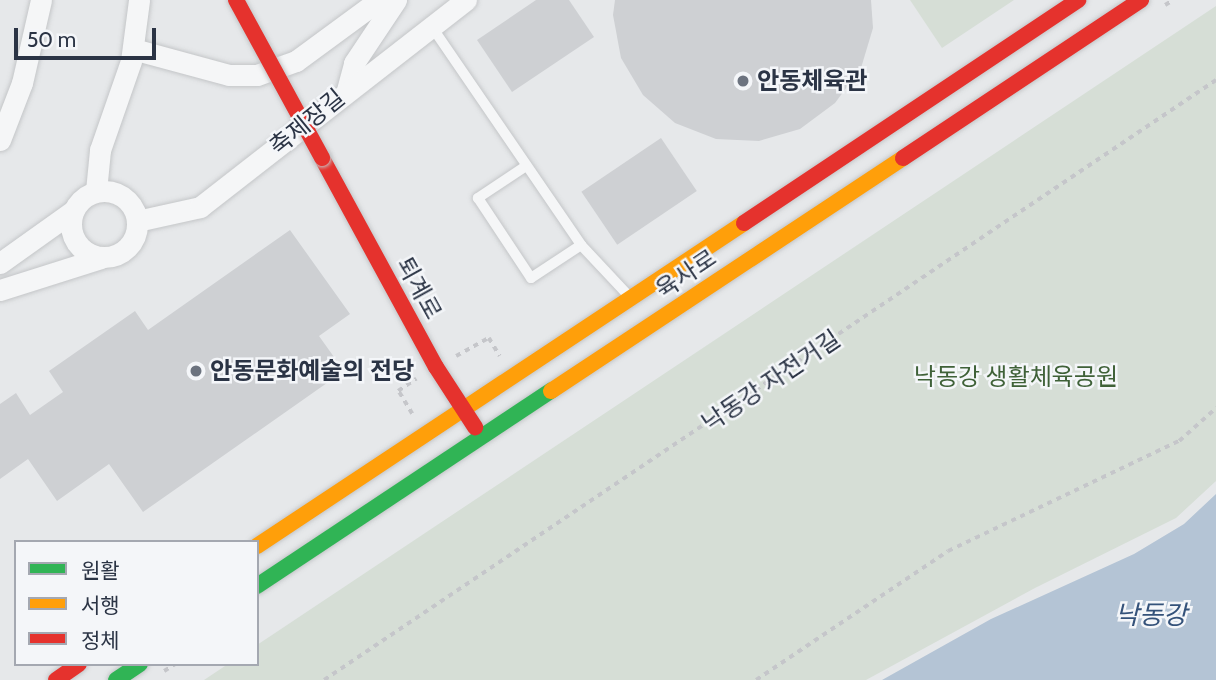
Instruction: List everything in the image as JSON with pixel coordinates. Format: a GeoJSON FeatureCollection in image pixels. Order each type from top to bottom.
{"type":"FeatureCollection","features":[{"type":"Feature","properties":{"kind":"street"},"geometry":{"type":"LineString","coordinates":[[0,141],[22,83],[41,0]]}},
{"type":"Feature","properties":{"kind":"street"},"geometry":{"type":"LineString","coordinates":[[0,263],[73,211],[96,191],[100,150],[133,49],[139,0]]}},
{"type":"Feature","properties":{"kind":"street","name":"퇴계로"},"geometry":{"type":"LineString","coordinates":[[236,0],[462,409],[481,437]]}},
{"type":"Feature","properties":{"kind":"street"},"geometry":{"type":"LineString","coordinates":[[133,49],[229,75],[257,75],[296,61],[379,0]]}},
{"type":"Feature","properties":{"kind":"street"},"geometry":{"type":"LineString","coordinates":[[347,90],[354,62],[396,0]]}},
{"type":"Feature","properties":{"kind":"street","name":"축제장길"},"geometry":{"type":"LineString","coordinates":[[137,221],[200,207],[466,0]]}},
{"type":"Feature","properties":{"kind":"street","name":"육사로"},"geometry":{"type":"LineString","coordinates":[[259,545],[1079,0]]}},
{"type":"Feature","properties":{"kind":"street","name":"육사로"},"geometry":{"type":"LineString","coordinates":[[259,585],[1141,0]]}},
{"type":"Feature","properties":{"kind":"street"},"geometry":{"type":"LineString","coordinates":[[0,290],[124,251],[136,232],[137,221],[127,200],[117,194],[96,191]]}},
{"type":"Feature","properties":{"kind":"street"},"geometry":{"type":"LineString","coordinates":[[73,211],[75,241],[90,255],[101,258]]}},
{"type":"Feature","properties":{"kind":"street"},"geometry":{"type":"LineString","coordinates":[[56,680],[76,666]]}},
{"type":"Feature","properties":{"kind":"street"},"geometry":{"type":"LineString","coordinates":[[116,680],[137,666]]}},
{"type":"Feature","properties":{"kind":"lane"},"geometry":{"type":"LineString","coordinates":[[432,27],[581,245],[630,297]]}},
{"type":"Feature","properties":{"kind":"lane"},"geometry":{"type":"LineString","coordinates":[[526,166],[478,198],[531,278],[581,245]]}},
{"type":"Feature","properties":{"kind":"path","name":"낙동강 자전거길"},"geometry":{"type":"LineString","coordinates":[[324,680],[1216,80]]}},
{"type":"Feature","properties":{"kind":"path"},"geometry":{"type":"LineString","coordinates":[[756,680],[948,551],[1179,440],[1216,408]]}},
{"type":"Feature","properties":{"kind":"green space"},"geometry":{"type":"Polygon","coordinates":[[[910,0],[1014,0],[942,48],[910,0]]]}},
{"type":"Feature","properties":{"kind":"green space","name":"낙동강 생활체육공원"},"geometry":{"type":"Polygon","coordinates":[[[1216,6],[1216,481],[1176,518],[1035,588],[866,680],[204,680],[225,666],[259,666],[259,644],[1216,6]]]}},
{"type":"Feature","properties":{"kind":"water","name":"낙동강"},"geometry":{"type":"Polygon","coordinates":[[[1216,494],[1216,680],[882,680],[991,619],[1134,554],[1184,524],[1216,494]]]}},
{"type":"Feature","properties":{"kind":"building"},"geometry":{"type":"Polygon","coordinates":[[[536,0],[569,0],[594,37],[512,92],[477,40],[536,0]]]}},
{"type":"Feature","properties":{"kind":"building","name":"안동체육관"},"geometry":{"type":"Polygon","coordinates":[[[615,0],[871,0],[873,28],[861,68],[835,103],[800,129],[759,141],[716,139],[675,123],[643,95],[621,58],[613,15],[615,0]]]}},
{"type":"Feature","properties":{"kind":"building"},"geometry":{"type":"Polygon","coordinates":[[[661,138],[697,191],[617,245],[581,192],[661,138]]]}},
{"type":"Feature","properties":{"kind":"building","name":"안동문화예술의 전당"},"geometry":{"type":"Polygon","coordinates":[[[290,230],[350,314],[319,336],[344,371],[143,512],[109,464],[57,501],[28,459],[0,479],[0,404],[16,393],[30,415],[63,392],[49,371],[135,311],[148,330],[290,230]]]}},
{"type":"Feature","properties":{"kind":"traffic: fast"},"geometry":{"type":"LineString","coordinates":[[259,585],[551,391]]}},
{"type":"Feature","properties":{"kind":"traffic: fast"},"geometry":{"type":"LineString","coordinates":[[116,680],[137,666]]}},
{"type":"Feature","properties":{"kind":"traffic: slow"},"geometry":{"type":"LineString","coordinates":[[551,391],[903,158]]}},
{"type":"Feature","properties":{"kind":"traffic: slow"},"geometry":{"type":"LineString","coordinates":[[259,545],[744,223]]}},
{"type":"Feature","properties":{"kind":"traffic: jam"},"geometry":{"type":"LineString","coordinates":[[236,0],[322,158]]}},
{"type":"Feature","properties":{"kind":"traffic: jam"},"geometry":{"type":"LineString","coordinates":[[744,223],[1079,0]]}},
{"type":"Feature","properties":{"kind":"traffic: jam"},"geometry":{"type":"LineString","coordinates":[[903,158],[1141,0]]}},
{"type":"Feature","properties":{"kind":"traffic: jam"},"geometry":{"type":"LineString","coordinates":[[322,158],[436,367],[475,427]]}},
{"type":"Feature","properties":{"kind":"traffic: jam"},"geometry":{"type":"LineString","coordinates":[[56,680],[76,666]]}},
{"type":"Feature","properties":{"kind":"place","name":"안동체육관"},"geometry":{"type":"Point","coordinates":[743,81]}},
{"type":"Feature","properties":{"kind":"place","name":"안동문화예술의 전당"},"geometry":{"type":"Point","coordinates":[196,371]}}]}
